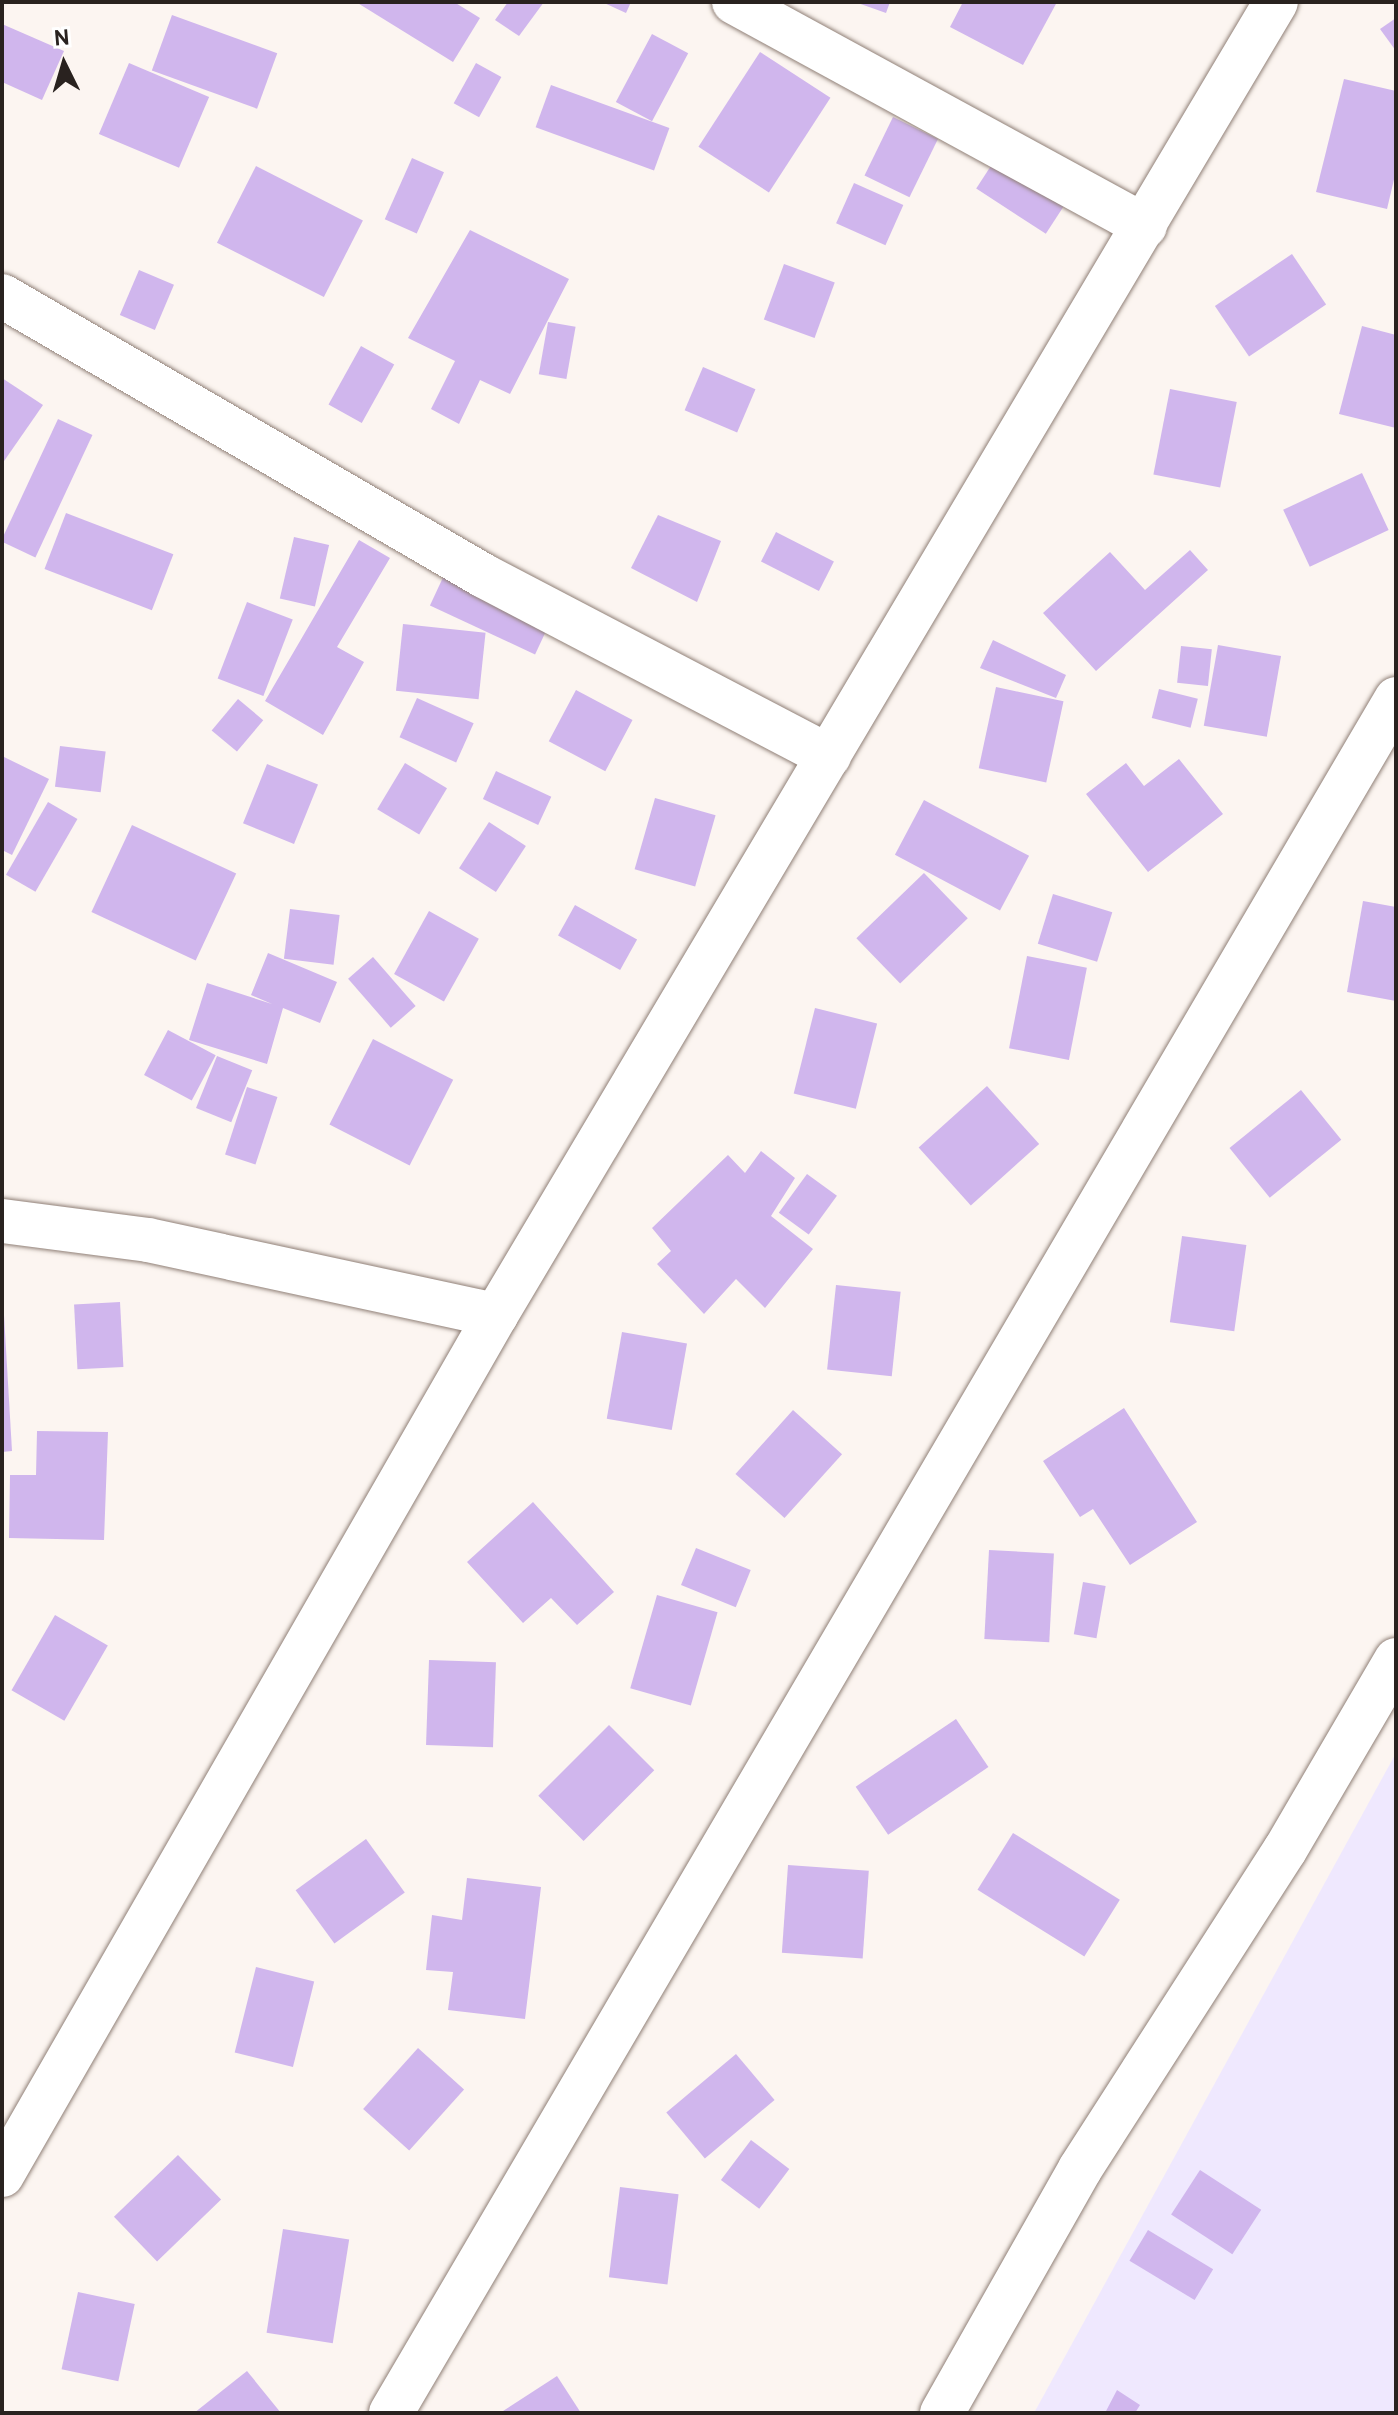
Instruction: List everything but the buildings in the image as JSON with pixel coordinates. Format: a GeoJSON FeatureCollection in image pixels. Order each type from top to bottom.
{"type":"FeatureCollection","features":[{"type":"Feature","properties":{"kind":"street"},"geometry":{"type":"LineString","coordinates":[[734,2],[1145,226]]}},
{"type":"Feature","properties":{"kind":"street"},"geometry":{"type":"LineString","coordinates":[[2,2175],[496,1315],[1276,2]]}},
{"type":"Feature","properties":{"kind":"street"},"geometry":{"type":"LineString","coordinates":[[2,296],[484,576],[829,756]]}},
{"type":"Feature","properties":{"kind":"street"},"geometry":{"type":"LineString","coordinates":[[391,2413],[1396,699]]}},
{"type":"Feature","properties":{"kind":"street"},"geometry":{"type":"LineString","coordinates":[[2,1221],[148,1240],[496,1315]]}},
{"type":"Feature","properties":{"kind":"street"},"geometry":{"type":"LineString","coordinates":[[942,2413],[1080,2169],[1285,1850],[1396,1660]]}},
{"type":"Feature","properties":{"kind":"shaded area"},"geometry":{"type":"Polygon","coordinates":[[[1396,1753],[1396,2413],[1034,2413],[1396,1753]]]}}]}
